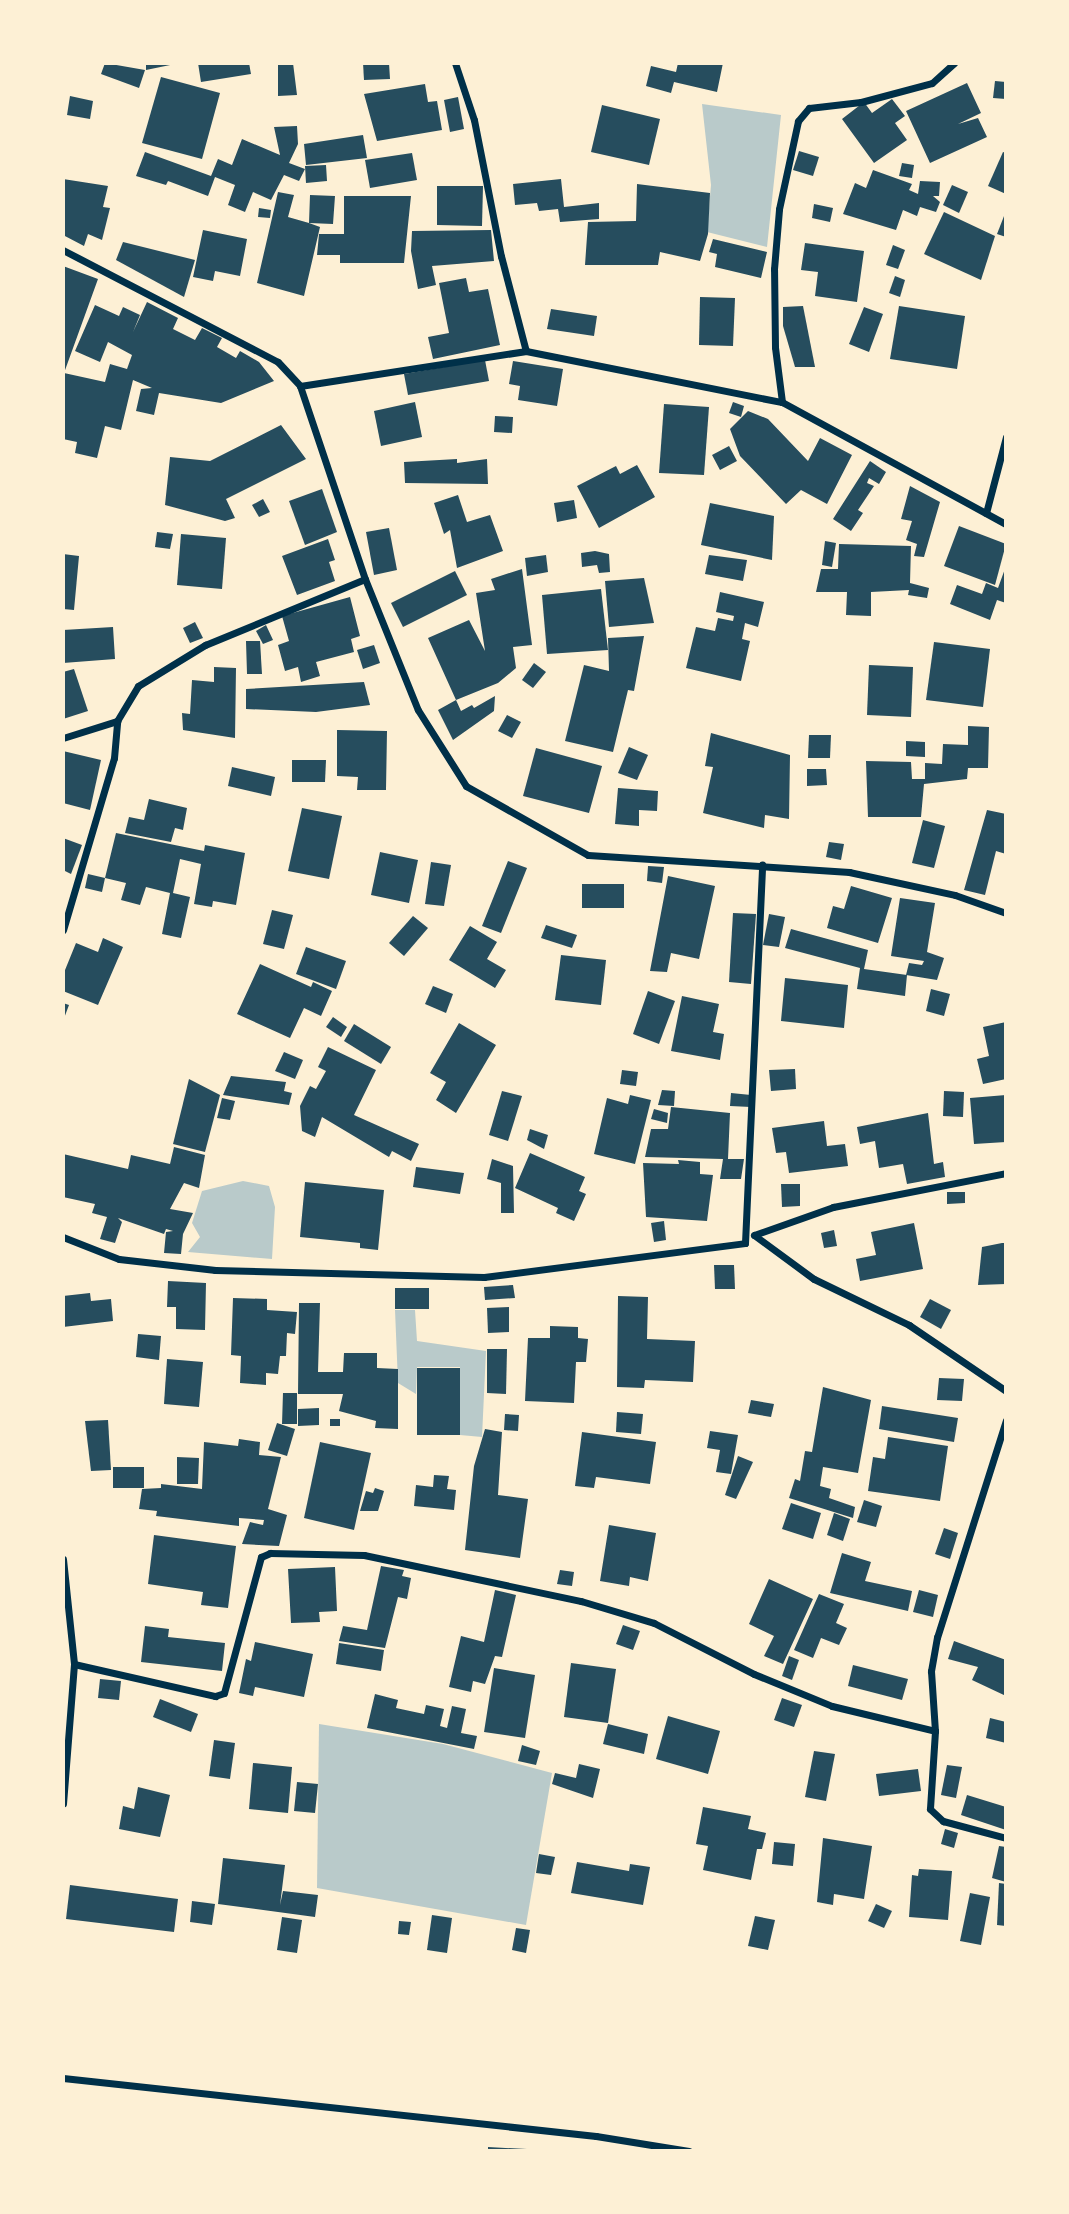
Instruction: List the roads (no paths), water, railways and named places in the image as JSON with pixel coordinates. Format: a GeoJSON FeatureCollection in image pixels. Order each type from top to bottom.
{"type":"FeatureCollection","features":[{"type":"Feature","properties":{"kind":"street"},"geometry":{"type":"LineString","coordinates":[[455,63],[474,120],[526,351]]}},
{"type":"Feature","properties":{"kind":"street"},"geometry":{"type":"LineString","coordinates":[[782,402],[775,347],[774,269],[779,209],[798,121],[809,108],[861,102],[932,83],[954,63]]}},
{"type":"Feature","properties":{"kind":"street"},"geometry":{"type":"LineString","coordinates":[[63,250],[278,362],[300,386],[365,579],[418,710],[466,786],[588,855],[762,864],[849,872],[955,895],[1006,913]]}},
{"type":"Feature","properties":{"kind":"street"},"geometry":{"type":"LineString","coordinates":[[300,386],[526,351],[782,402],[1006,524]]}},
{"type":"Feature","properties":{"kind":"street"},"geometry":{"type":"LineString","coordinates":[[986,513],[1006,437]]}},
{"type":"Feature","properties":{"kind":"street"},"geometry":{"type":"LineString","coordinates":[[63,930],[114,758],[117,721],[138,686],[176,660],[365,579]]}},
{"type":"Feature","properties":{"kind":"street"},"geometry":{"type":"LineString","coordinates":[[63,738],[117,721]]}},
{"type":"Feature","properties":{"kind":"street"},"geometry":{"type":"LineString","coordinates":[[746,1242],[762,864]]}},
{"type":"Feature","properties":{"kind":"street"},"geometry":{"type":"LineString","coordinates":[[63,1237],[119,1259],[215,1270],[484,1277],[746,1242],[754,1235],[833,1207],[1006,1173]]}},
{"type":"Feature","properties":{"kind":"street"},"geometry":{"type":"LineString","coordinates":[[754,1235],[814,1279],[909,1325],[1006,1391]]}},
{"type":"Feature","properties":{"kind":"street"},"geometry":{"type":"LineString","coordinates":[[1006,1420],[937,1637],[931,1671],[936,1731],[930,1809],[943,1821],[1006,1838]]}},
{"type":"Feature","properties":{"kind":"street"},"geometry":{"type":"LineString","coordinates":[[74,1664],[215,1696],[224,1693],[261,1557],[270,1553],[364,1555],[581,1601],[654,1623],[754,1674],[832,1706],[936,1731]]}},
{"type":"Feature","properties":{"kind":"street"},"geometry":{"type":"LineString","coordinates":[[63,1559],[74,1664],[67,1694],[63,1804]]}},
{"type":"Feature","properties":{"kind":"street"},"geometry":{"type":"LineString","coordinates":[[63,2078],[530,2128],[689,2151]]}}]}
